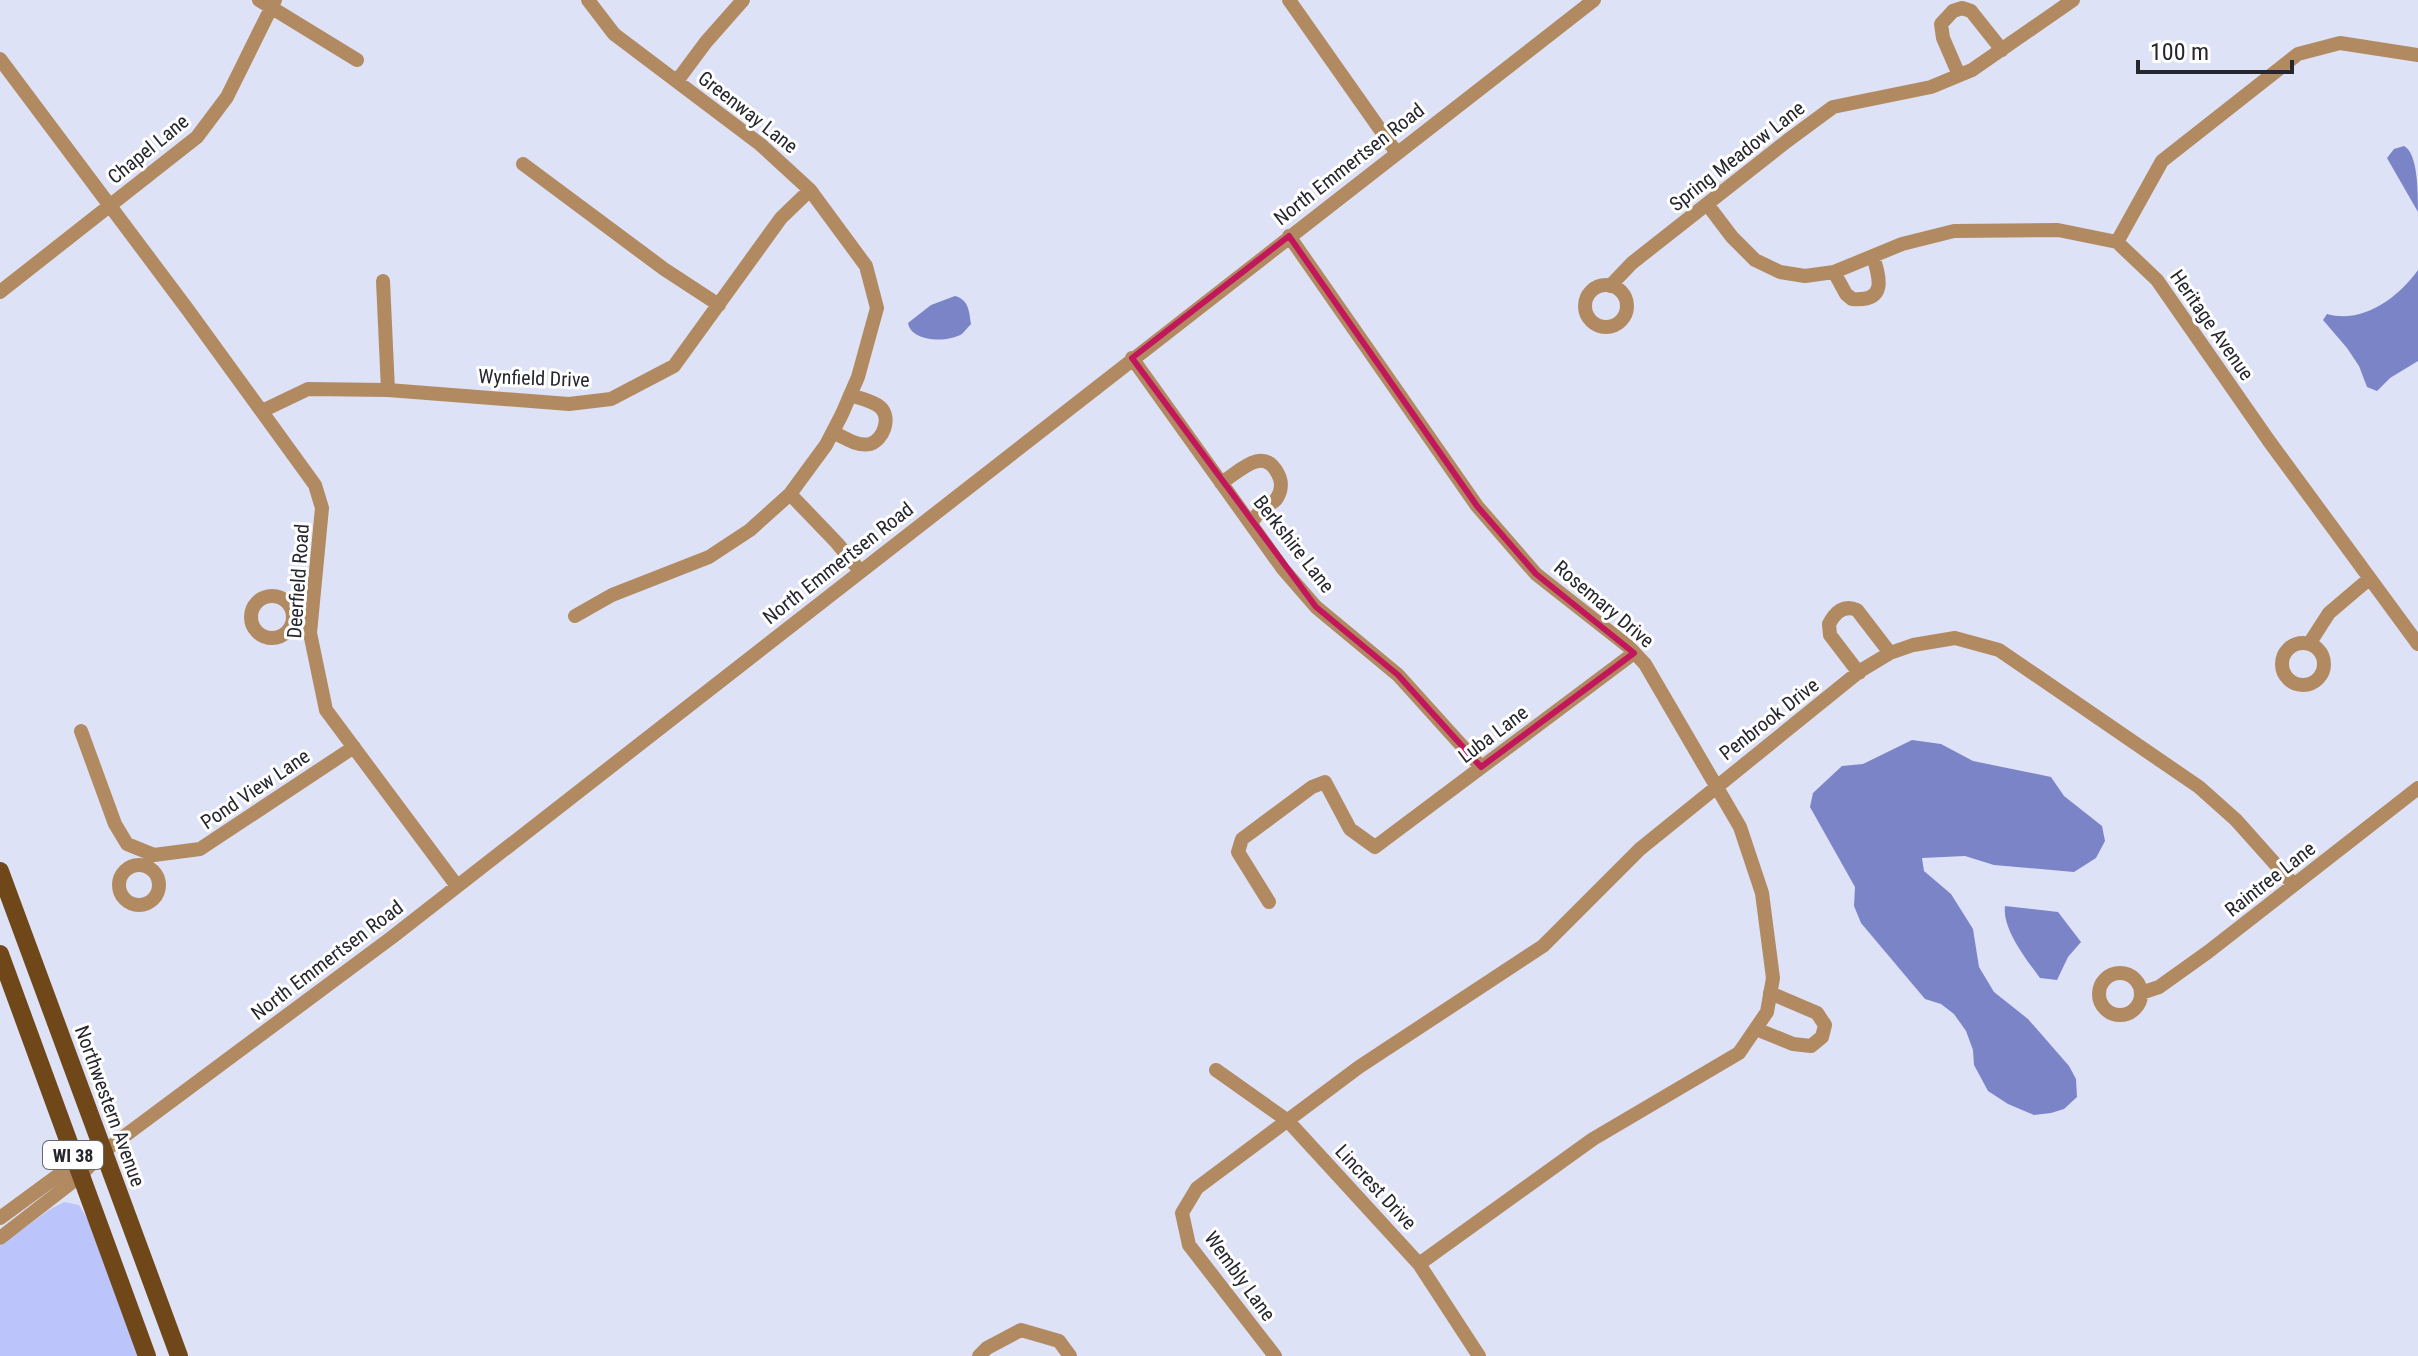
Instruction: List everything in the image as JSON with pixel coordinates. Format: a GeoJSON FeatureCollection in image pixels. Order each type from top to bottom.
{"type":"FeatureCollection","features":[{"type":"Feature","properties":{"kind":"main road","name":"Northwestern Avenue"},"geometry":{"type":"LineString","coordinates":[[0,871],[179,1356]]}},
{"type":"Feature","properties":{"kind":"main road","name":"WI 38"},"geometry":{"type":"LineString","coordinates":[[0,954],[147,1356]]}},
{"type":"Feature","properties":{"kind":"street","name":"Greenway Lane"},"geometry":{"type":"LineString","coordinates":[[588,0],[614,34],[761,145],[810,190],[868,271],[877,308],[850,395]]}},
{"type":"Feature","properties":{"kind":"street"},"geometry":{"type":"LineString","coordinates":[[677,81],[743,0]]}},
{"type":"Feature","properties":{"kind":"street"},"geometry":{"type":"LineString","coordinates":[[1289,0],[1396,152]]}},
{"type":"Feature","properties":{"kind":"street","name":"North Emmertsen Road"},"geometry":{"type":"LineString","coordinates":[[78,1170],[457,886],[1594,0]]}},
{"type":"Feature","properties":{"kind":"street","name":"Spring Meadow Lane"},"geometry":{"type":"LineString","coordinates":[[1610,286],[1632,263],[1833,107],[1931,87],[1972,70],[2073,0]]}},
{"type":"Feature","properties":{"kind":"street"},"geometry":{"type":"LineString","coordinates":[[268,2],[357,60]]}},
{"type":"Feature","properties":{"kind":"street","name":"Chapel Lane"},"geometry":{"type":"LineString","coordinates":[[0,292],[185,148],[209,124],[227,97],[268,2]]}},
{"type":"Feature","properties":{"kind":"street"},"geometry":{"type":"LineString","coordinates":[[1959,75],[1943,38],[1941,24],[1953,11],[1962,8],[1971,11],[2002,50]]}},
{"type":"Feature","properties":{"kind":"street"},"geometry":{"type":"LineString","coordinates":[[1707,204],[1732,237],[1755,260],[1780,272],[1805,276],[1834,272],[1902,244],[1954,231],[2058,230],[2117,242],[2162,161],[2298,54],[2340,43],[2418,55]]}},
{"type":"Feature","properties":{"kind":"street","name":"Deerfield Road"},"geometry":{"type":"LineString","coordinates":[[3,68],[315,485],[322,508],[310,633],[326,710],[457,886]]}},
{"type":"Feature","properties":{"kind":"street"},"geometry":{"type":"LineString","coordinates":[[523,164],[664,269],[719,305]]}},
{"type":"Feature","properties":{"kind":"street","name":"Wynfield Drive"},"geometry":{"type":"LineString","coordinates":[[262,411],[308,389],[388,390],[569,404],[611,399],[674,366],[781,218],[810,190]]}},
{"type":"Feature","properties":{"kind":"street","name":"Rosemary Drive"},"geometry":{"type":"LineString","coordinates":[[1289,236],[1477,506],[1536,574],[1645,664],[1740,827],[1762,893],[1773,978],[1767,1012],[1739,1053],[1593,1139],[1419,1264]]}},
{"type":"Feature","properties":{"kind":"street","name":"Heritage Avenue"},"geometry":{"type":"LineString","coordinates":[[2117,242],[2157,280],[2269,441],[2418,644]]}},
{"type":"Feature","properties":{"kind":"street"},"geometry":{"type":"LineString","coordinates":[[1834,272],[1852,299],[1871,297],[1877,292],[1880,279],[1873,256]]}},
{"type":"Feature","properties":{"kind":"street"},"geometry":{"type":"LineString","coordinates":[[383,281],[388,390]]}},
{"type":"Feature","properties":{"kind":"street","name":"Berkshire Lane"},"geometry":{"type":"LineString","coordinates":[[1132,358],[1283,569],[1316,607],[1398,675],[1481,767]]}},
{"type":"Feature","properties":{"kind":"street"},"geometry":{"type":"LineString","coordinates":[[575,616],[612,595],[709,557],[750,530],[790,494],[826,445],[850,395],[881,408],[886,418],[880,438],[870,444],[861,444],[833,432]]}},
{"type":"Feature","properties":{"kind":"street"},"geometry":{"type":"LineString","coordinates":[[1221,483],[1256,460],[1267,461],[1277,472],[1281,486],[1276,499],[1262,509],[1251,524]]}},
{"type":"Feature","properties":{"kind":"street"},"geometry":{"type":"LineString","coordinates":[[790,494],[860,571]]}},
{"type":"Feature","properties":{"kind":"street"},"geometry":{"type":"LineString","coordinates":[[2309,644],[2329,613],[2369,579]]}},
{"type":"Feature","properties":{"kind":"street"},"geometry":{"type":"LineString","coordinates":[[1859,673],[1830,635],[1829,624],[1838,611],[1846,607],[1857,610],[1890,653]]}},
{"type":"Feature","properties":{"kind":"street"},"geometry":{"type":"LineString","coordinates":[[293,621],[311,621]]}},
{"type":"Feature","properties":{"kind":"street","name":"Penbrook Drive"},"geometry":{"type":"LineString","coordinates":[[1288,1121],[1359,1067],[1543,946],[1640,849],[1716,786],[1859,673],[1890,653],[1913,645],[1955,638],[1999,650],[2199,787],[2236,820],[2294,885]]}},
{"type":"Feature","properties":{"kind":"street","name":"Luba Lane"},"geometry":{"type":"LineString","coordinates":[[1269,902],[1238,852],[1242,839],[1312,787],[1325,782],[1350,829],[1375,847],[1634,653]]}},
{"type":"Feature","properties":{"kind":"street","name":"Pond View Lane"},"geometry":{"type":"LineString","coordinates":[[81,731],[115,824],[127,844],[148,859],[154,855],[200,849],[354,747]]}},
{"type":"Feature","properties":{"kind":"street","name":"Raintree Lane"},"geometry":{"type":"LineString","coordinates":[[2141,993],[2159,987],[2418,788]]}},
{"type":"Feature","properties":{"kind":"street"},"geometry":{"type":"LineString","coordinates":[[1756,1029],[1793,1044],[1811,1046],[1822,1037],[1825,1025],[1817,1013],[1770,993]]}},
{"type":"Feature","properties":{"kind":"street","name":"Lincrest Drive"},"geometry":{"type":"LineString","coordinates":[[1216,1070],[1288,1121],[1419,1264],[1479,1356]]}},
{"type":"Feature","properties":{"kind":"street","name":"Wembly Lane"},"geometry":{"type":"LineString","coordinates":[[1275,1356],[1189,1245],[1182,1213],[1197,1188],[1288,1121]]}},
{"type":"Feature","properties":{"kind":"street"},"geometry":{"type":"LineString","coordinates":[[0,1218],[78,1170]]}},
{"type":"Feature","properties":{"kind":"street"},"geometry":{"type":"LineString","coordinates":[[0,1238],[78,1170]]}},
{"type":"Feature","properties":{"kind":"street"},"geometry":{"type":"LineString","coordinates":[[983,1352],[1021,1330],[1059,1341],[1070,1356]]}},
{"type":"Feature","properties":{"kind":"highlighted area"},"geometry":{"type":"Polygon","coordinates":[[[1289,236],[1477,506],[1536,574],[1634,653],[1481,767],[1398,675],[1316,607],[1132,358],[1289,236]]]}},
{"type":"Feature","properties":{"kind":"shaded area"},"geometry":{"type":"Polygon","coordinates":[[[2404,146],[2415,165],[2418,212],[2387,158],[2394,149],[2404,146]]]}},
{"type":"Feature","properties":{"kind":"shaded area"},"geometry":{"type":"Polygon","coordinates":[[[2418,270],[2418,361],[2390,378],[2377,391],[2367,387],[2359,366],[2323,320],[2327,314],[2354,315],[2378,306],[2400,290],[2418,270]]]}},
{"type":"Feature","properties":{"kind":"shaded area"},"geometry":{"type":"Polygon","coordinates":[[[955,296],[966,303],[970,315],[971,324],[962,334],[948,339],[930,339],[911,329],[908,323],[931,305],[955,296]]]}},
{"type":"Feature","properties":{"kind":"shaded area"},"geometry":{"type":"Polygon","coordinates":[[[1912,740],[1941,744],[1973,761],[2051,777],[2064,796],[2102,826],[2105,841],[2096,858],[2074,872],[1994,865],[1965,856],[1922,858],[1924,871],[1951,894],[1973,929],[1979,967],[1994,992],[2028,1019],[2069,1066],[2076,1079],[2077,1097],[2064,1109],[2034,1115],[1988,1091],[1974,1065],[1973,1050],[1966,1031],[1954,1014],[1941,1004],[1925,999],[1861,923],[1854,906],[1855,887],[1810,807],[1813,793],[1842,766],[1863,764],[1912,740]]]}},
{"type":"Feature","properties":{"kind":"shaded area"},"geometry":{"type":"Polygon","coordinates":[[[2005,906],[2058,912],[2081,942],[2068,957],[2057,980],[2040,978],[2016,944],[2007,924],[2005,906]]]}},
{"type":"Feature","properties":{"kind":"shaded area"},"geometry":{"type":"Polygon","coordinates":[[[64,1202],[79,1205],[92,1227],[138,1356],[0,1356],[0,1246],[64,1202]]]}}]}
